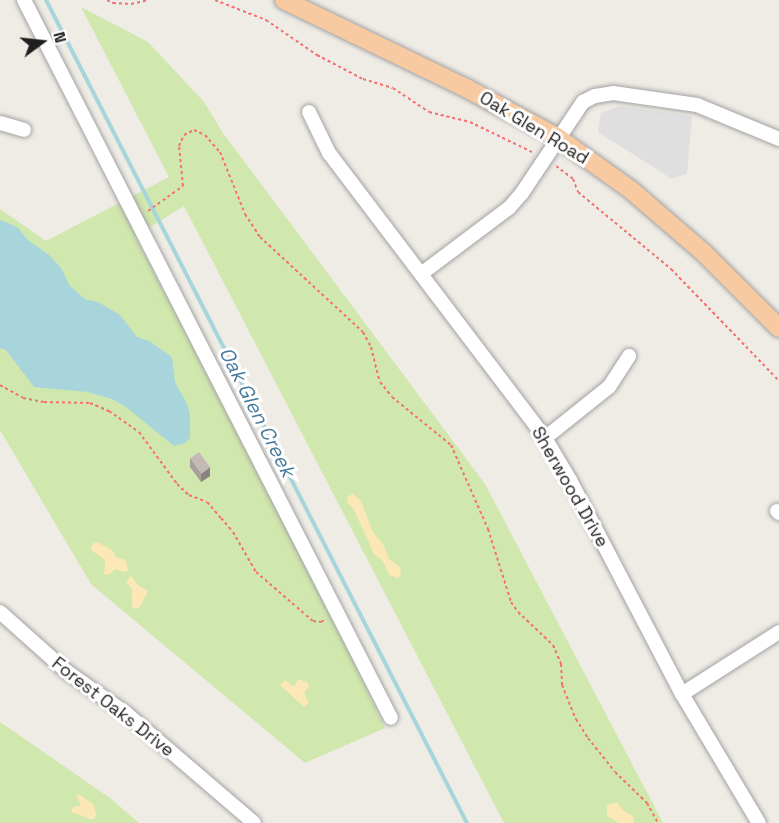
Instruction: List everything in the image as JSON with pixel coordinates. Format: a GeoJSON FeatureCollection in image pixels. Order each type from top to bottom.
{"type":"FeatureCollection","features":[{"type":"Feature","properties":{"kind":"main road","name":"Oak Glen Road"},"geometry":{"type":"LineString","coordinates":[[284,0],[466,88],[557,137],[631,190],[688,239],[779,328]]}},
{"type":"Feature","properties":{"kind":"street"},"geometry":{"type":"LineString","coordinates":[[24,0],[391,718]]}},
{"type":"Feature","properties":{"kind":"street"},"geometry":{"type":"LineString","coordinates":[[421,274],[509,208],[522,193],[557,137],[583,102],[595,96],[613,93],[697,105],[779,139]]}},
{"type":"Feature","properties":{"kind":"street","name":"Sherwood Drive"},"geometry":{"type":"LineString","coordinates":[[309,112],[329,153],[545,438],[570,480],[682,694],[759,823]]}},
{"type":"Feature","properties":{"kind":"street"},"geometry":{"type":"LineString","coordinates":[[0,123],[24,130]]}},
{"type":"Feature","properties":{"kind":"street"},"geometry":{"type":"LineString","coordinates":[[545,438],[609,387],[629,356]]}},
{"type":"Feature","properties":{"kind":"street","name":"Forest Oaks Drive"},"geometry":{"type":"LineString","coordinates":[[0,612],[66,671],[127,714],[254,823]]}},
{"type":"Feature","properties":{"kind":"street"},"geometry":{"type":"LineString","coordinates":[[682,694],[779,632]]}},
{"type":"Feature","properties":{"kind":"path"},"geometry":{"type":"LineString","coordinates":[[107,0],[113,3],[131,4],[148,0]]}},
{"type":"Feature","properties":{"kind":"path"},"geometry":{"type":"LineString","coordinates":[[215,0],[266,20],[317,55],[363,79],[393,88],[429,112],[470,122],[500,138],[520,144],[527,151],[546,155],[561,171],[573,178],[578,192],[671,269],[779,381]]}},
{"type":"Feature","properties":{"kind":"path"},"geometry":{"type":"LineString","coordinates":[[135,220],[178,191],[183,182],[178,156],[181,139],[187,132],[201,132],[215,144],[245,214],[260,237],[363,332],[371,347],[380,382],[392,397],[451,445],[488,529],[512,602],[518,612],[553,645],[561,664],[562,685],[576,719],[615,772],[647,803],[658,823]]}},
{"type":"Feature","properties":{"kind":"path"},"geometry":{"type":"LineString","coordinates":[[0,385],[23,398],[44,402],[90,403],[109,411],[140,432],[177,484],[189,495],[199,497],[214,510],[233,532],[256,572],[313,621],[321,622],[338,613]]}},
{"type":"Feature","properties":{"kind":"green space"},"geometry":{"type":"Polygon","coordinates":[[[81,7],[148,42],[204,102],[223,133],[485,484],[663,823],[504,823],[184,206],[135,236],[330,612],[385,728],[305,763],[91,584],[0,430],[0,209],[46,241],[169,177],[81,7]]]}},
{"type":"Feature","properties":{"kind":"green space"},"geometry":{"type":"Polygon","coordinates":[[[0,722],[110,798],[139,823],[0,823],[0,722]]]}},
{"type":"Feature","properties":{"kind":"sand"},"geometry":{"type":"Polygon","coordinates":[[[353,494],[361,501],[373,532],[383,544],[389,559],[400,567],[401,575],[398,578],[389,575],[383,561],[374,554],[354,510],[348,503],[347,497],[353,494]]]}},
{"type":"Feature","properties":{"kind":"sand"},"geometry":{"type":"Polygon","coordinates":[[[97,542],[112,550],[117,558],[126,560],[128,571],[123,572],[116,569],[108,575],[104,574],[105,560],[91,550],[92,544],[97,542]]]}},
{"type":"Feature","properties":{"kind":"sand"},"geometry":{"type":"Polygon","coordinates":[[[131,576],[139,586],[148,591],[140,607],[136,609],[132,607],[132,589],[126,582],[131,576]]]}},
{"type":"Feature","properties":{"kind":"sand"},"geometry":{"type":"Polygon","coordinates":[[[298,679],[307,682],[309,686],[304,693],[309,703],[304,707],[280,685],[285,680],[294,687],[298,679]]]}},
{"type":"Feature","properties":{"kind":"sand"},"geometry":{"type":"Polygon","coordinates":[[[79,794],[94,805],[96,815],[93,820],[71,812],[73,807],[81,805],[76,796],[79,794]]]}},
{"type":"Feature","properties":{"kind":"sand"},"geometry":{"type":"Polygon","coordinates":[[[617,802],[623,810],[633,816],[634,823],[619,823],[607,816],[607,805],[617,802]]]}},
{"type":"Feature","properties":{"kind":"shaded area"},"geometry":{"type":"Polygon","coordinates":[[[620,106],[692,116],[687,173],[672,179],[598,132],[601,113],[620,106]]]}},
{"type":"Feature","properties":{"kind":"water"},"geometry":{"type":"Polygon","coordinates":[[[0,220],[17,227],[28,240],[49,255],[61,268],[70,286],[85,299],[100,303],[120,315],[137,337],[149,341],[172,357],[175,382],[188,406],[190,417],[190,438],[185,443],[174,446],[126,407],[112,399],[87,392],[34,387],[6,350],[0,348],[0,220]]]}},
{"type":"Feature","properties":{"kind":"building"},"geometry":{"type":"Polygon","coordinates":[[[199,452],[210,467],[201,474],[190,458],[199,452]]]}},
{"type":"Feature","properties":{"kind":"waterway","name":"Oak Glen Creek"},"geometry":{"type":"LineString","coordinates":[[46,0],[467,823]]}}]}
